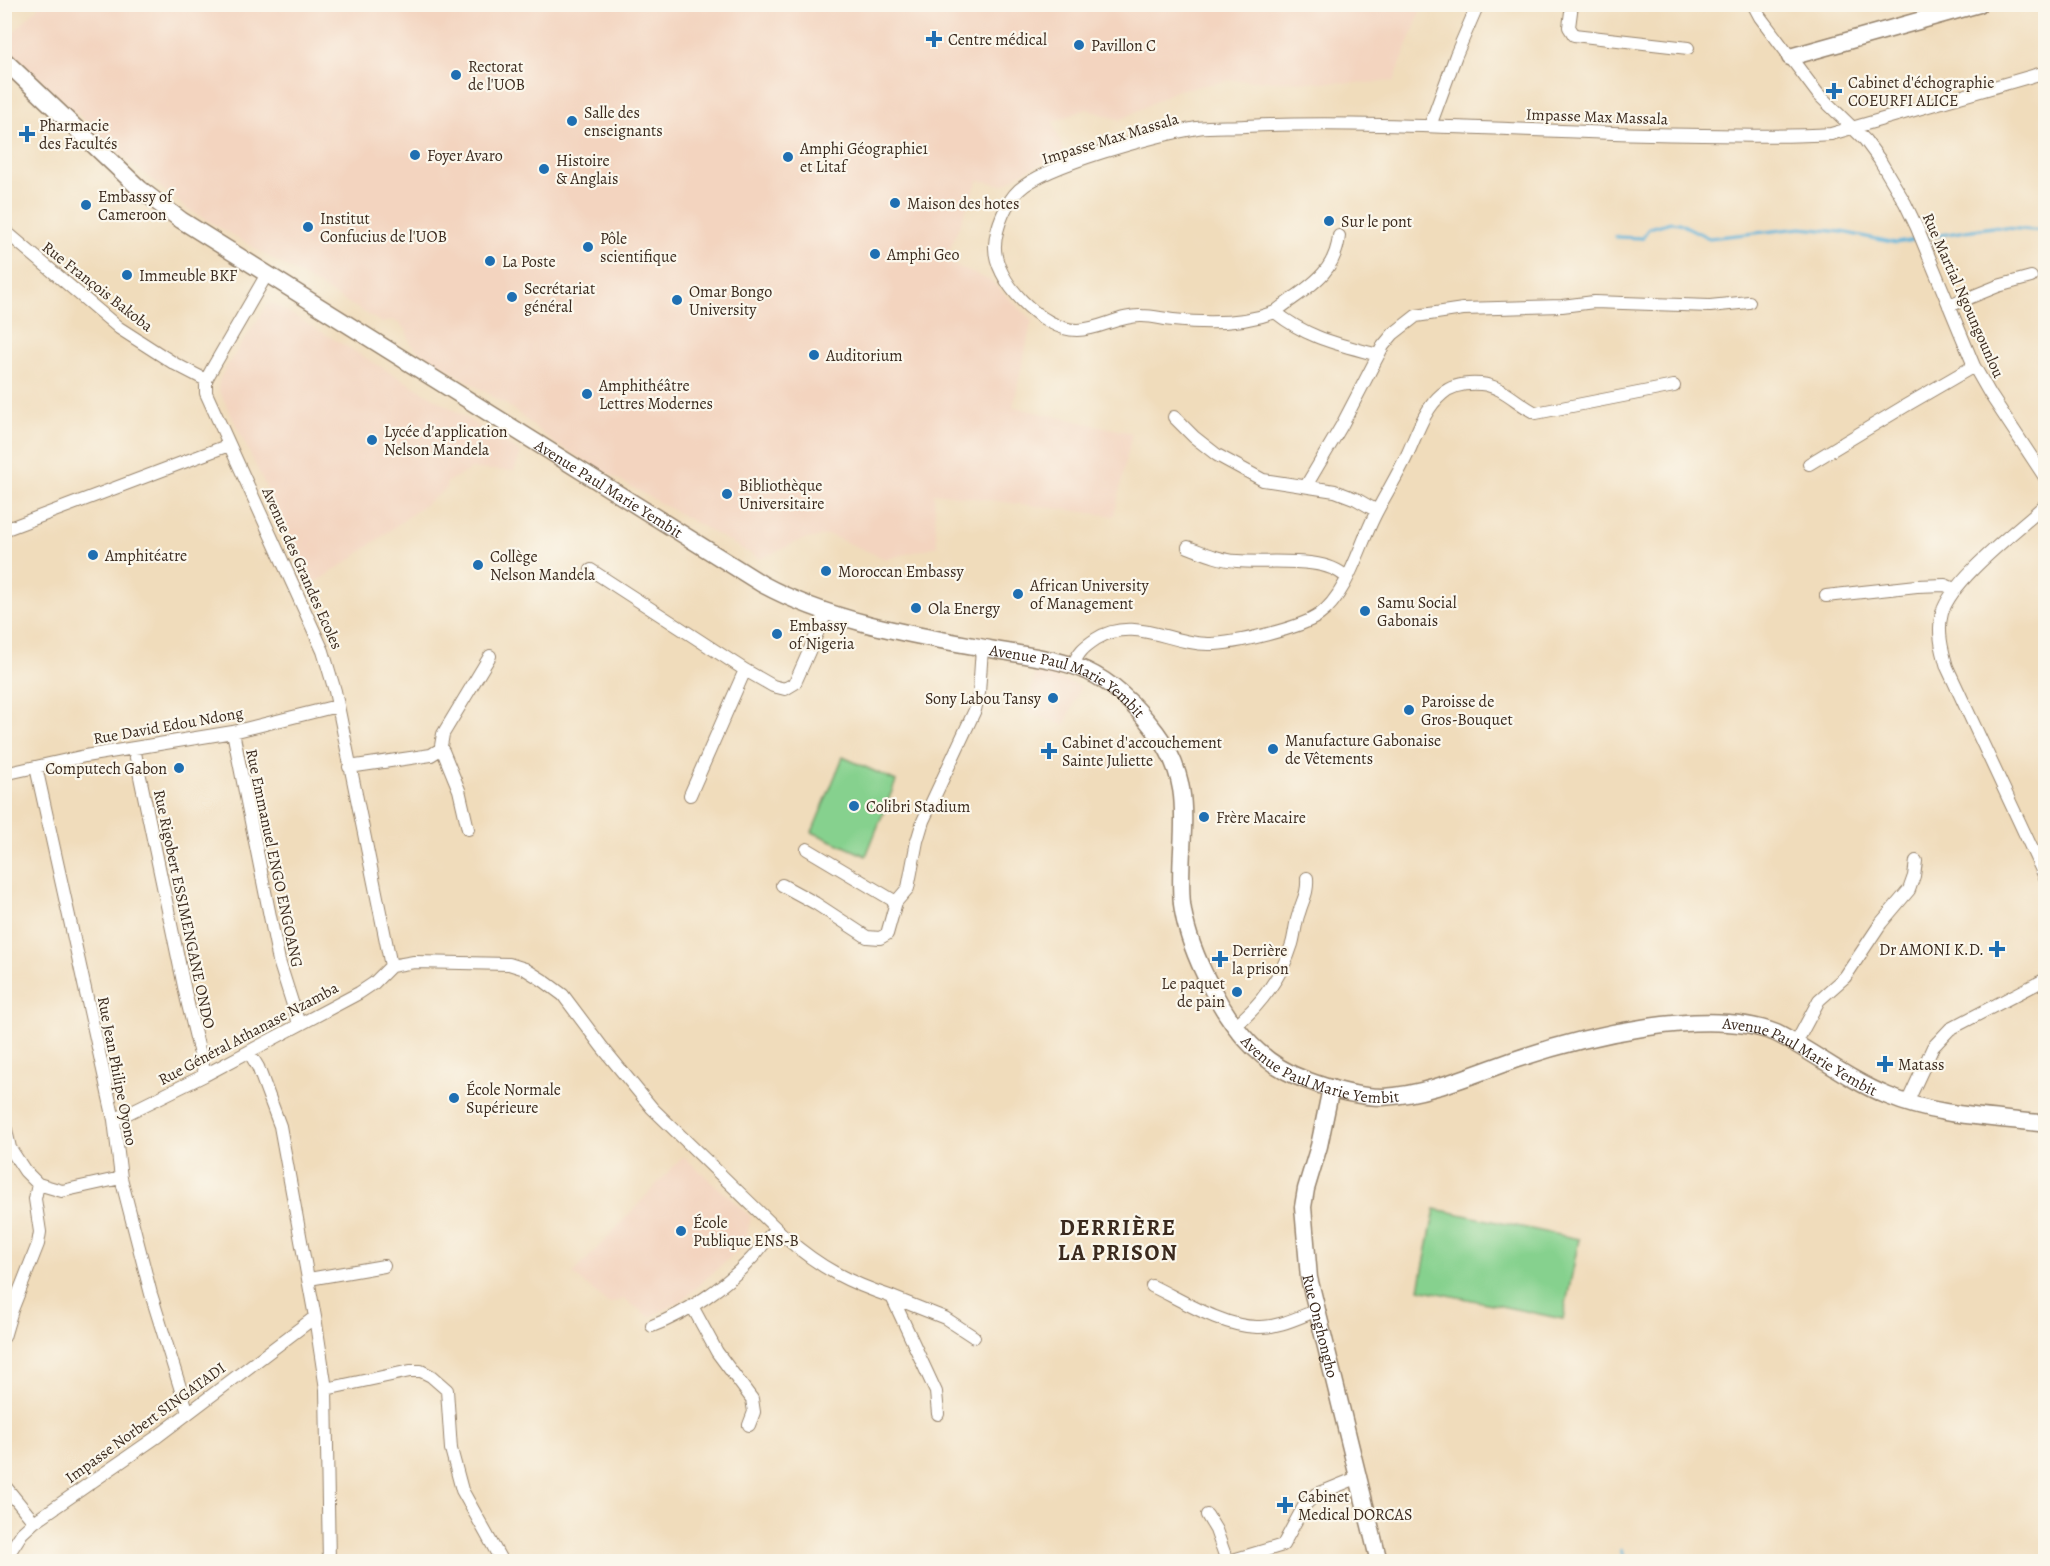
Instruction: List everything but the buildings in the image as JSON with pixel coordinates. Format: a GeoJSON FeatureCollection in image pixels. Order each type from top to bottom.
{"type":"FeatureCollection","features":[{"type":"Feature","properties":{"kind":"main road"},"geometry":{"type":"LineString","coordinates":[[1790,57],[1979,4]]}},
{"type":"Feature","properties":{"kind":"main road","name":"Avenue Paul Marie Yembit"},"geometry":{"type":"LineString","coordinates":[[4,60],[154,201],[198,231],[782,595],[826,613],[1073,666],[1108,682],[1125,696],[1157,733],[1174,761],[1184,800],[1182,874],[1185,916],[1202,969],[1217,1000],[1246,1042],[1262,1055],[1303,1079],[1346,1092],[1380,1097],[1403,1094],[1563,1046],[1648,1028],[1716,1021],[1752,1025],[1776,1033],[1869,1088],[1907,1103],[1969,1116],[2046,1124]]}},
{"type":"Feature","properties":{"kind":"main road","name":"Rue Onghongho"},"geometry":{"type":"LineString","coordinates":[[1330,1088],[1319,1146],[1303,1207],[1308,1278],[1359,1477],[1378,1562]]}},
{"type":"Feature","properties":{"kind":"street"},"geometry":{"type":"LineString","coordinates":[[1430,126],[1456,55],[1478,4]]}},
{"type":"Feature","properties":{"kind":"street"},"geometry":{"type":"LineString","coordinates":[[1572,4],[1569,27],[1574,35],[1688,48]]}},
{"type":"Feature","properties":{"kind":"street","name":"Rue Martial Ngoungounlou"},"geometry":{"type":"LineString","coordinates":[[1753,4],[1760,17],[1818,94],[1850,128],[1865,140],[1880,159],[1917,228],[1974,366],[2046,479]]}},
{"type":"Feature","properties":{"kind":"street","name":"Impasse Max Massala"},"geometry":{"type":"LineString","coordinates":[[1339,236],[1333,260],[1324,275],[1275,312],[1253,319],[1222,322],[1135,316],[1124,317],[1087,329],[1071,330],[1043,317],[1008,286],[994,250],[996,233],[1011,200],[1027,183],[1051,171],[1149,139],[1199,128],[1305,124],[1430,126],[1613,134],[1798,136],[1831,134],[2046,72]]}},
{"type":"Feature","properties":{"kind":"street","name":"Rue François Bakoba"},"geometry":{"type":"LineString","coordinates":[[4,231],[119,328],[175,364],[206,380]]}},
{"type":"Feature","properties":{"kind":"street"},"geometry":{"type":"LineString","coordinates":[[206,380],[267,274]]}},
{"type":"Feature","properties":{"kind":"street"},"geometry":{"type":"LineString","coordinates":[[1948,306],[1998,286],[2031,277]]}},
{"type":"Feature","properties":{"kind":"street"},"geometry":{"type":"LineString","coordinates":[[1306,486],[1342,425],[1378,355],[1393,334],[1416,316],[1440,312],[1594,302],[1710,306],[1749,302]]}},
{"type":"Feature","properties":{"kind":"street"},"geometry":{"type":"LineString","coordinates":[[1275,312],[1313,336],[1378,355]]}},
{"type":"Feature","properties":{"kind":"street"},"geometry":{"type":"LineString","coordinates":[[1809,464],[1974,366]]}},
{"type":"Feature","properties":{"kind":"street","name":"Avenue des Grandes Ecoles"},"geometry":{"type":"LineString","coordinates":[[206,380],[206,393],[210,405],[323,651],[337,706],[391,966]]}},
{"type":"Feature","properties":{"kind":"street"},"geometry":{"type":"LineString","coordinates":[[1073,666],[1078,653],[1087,645],[1102,635],[1121,630],[1146,631],[1186,641],[1211,644],[1249,638],[1300,624],[1318,616],[1332,604],[1347,578],[1377,511],[1427,414],[1443,393],[1455,387],[1468,384],[1496,387],[1524,408],[1536,413],[1674,386]]}},
{"type":"Feature","properties":{"kind":"street"},"geometry":{"type":"LineString","coordinates":[[1174,417],[1204,446],[1263,480],[1345,494],[1377,511]]}},
{"type":"Feature","properties":{"kind":"street"},"geometry":{"type":"LineString","coordinates":[[4,530],[229,445]]}},
{"type":"Feature","properties":{"kind":"street"},"geometry":{"type":"LineString","coordinates":[[2046,504],[1954,589],[1942,614],[1940,627],[1941,645],[1947,667],[2046,879]]}},
{"type":"Feature","properties":{"kind":"street"},"geometry":{"type":"LineString","coordinates":[[1188,547],[1212,556],[1237,561],[1323,565],[1341,572],[1347,578]]}},
{"type":"Feature","properties":{"kind":"street"},"geometry":{"type":"LineString","coordinates":[[591,570],[745,670],[773,686],[785,689],[795,682],[826,613]]}},
{"type":"Feature","properties":{"kind":"street"},"geometry":{"type":"LineString","coordinates":[[1826,596],[1917,586],[1945,585],[1954,589]]}},
{"type":"Feature","properties":{"kind":"street"},"geometry":{"type":"LineString","coordinates":[[782,885],[815,903],[859,932],[875,939],[886,934],[896,902],[908,888],[917,841],[927,813],[975,710],[979,693],[982,648]]}},
{"type":"Feature","properties":{"kind":"street"},"geometry":{"type":"LineString","coordinates":[[468,829],[459,790],[441,749],[443,734],[490,656]]}},
{"type":"Feature","properties":{"kind":"street"},"geometry":{"type":"LineString","coordinates":[[690,795],[745,670]]}},
{"type":"Feature","properties":{"kind":"street","name":"Rue David Edou Ndong"},"geometry":{"type":"LineString","coordinates":[[4,774],[134,748],[233,732],[337,706]]}},
{"type":"Feature","properties":{"kind":"street","name":"Rue Emmanuel ENGO ENGOANG"},"geometry":{"type":"LineString","coordinates":[[233,732],[279,961],[299,1024]]}},
{"type":"Feature","properties":{"kind":"street","name":"Rue Rigobert ESSIMENGANE ONDO"},"geometry":{"type":"LineString","coordinates":[[134,748],[205,1076]]}},
{"type":"Feature","properties":{"kind":"street"},"geometry":{"type":"LineString","coordinates":[[349,767],[431,755],[441,749]]}},
{"type":"Feature","properties":{"kind":"street","name":"Rue Jean Philipe Oyono"},"geometry":{"type":"LineString","coordinates":[[36,767],[114,1120],[121,1178],[151,1294],[188,1413]]}},
{"type":"Feature","properties":{"kind":"street"},"geometry":{"type":"LineString","coordinates":[[807,849],[896,902]]}},
{"type":"Feature","properties":{"kind":"street"},"geometry":{"type":"LineString","coordinates":[[1796,1043],[1819,1000],[1845,977],[1881,923],[1909,890],[1916,861]]}},
{"type":"Feature","properties":{"kind":"street"},"geometry":{"type":"LineString","coordinates":[[1234,1026],[1254,1010],[1282,966],[1291,946],[1299,912],[1305,900],[1307,878]]}},
{"type":"Feature","properties":{"kind":"street"},"geometry":{"type":"LineString","coordinates":[[391,966],[414,962],[509,964],[525,969],[544,981],[563,995],[652,1108],[803,1253],[848,1281],[945,1318],[974,1337]]}},
{"type":"Feature","properties":{"kind":"street","name":"Rue Général Athanase Nzamba"},"geometry":{"type":"LineString","coordinates":[[114,1120],[205,1076],[374,983],[391,966]]}},
{"type":"Feature","properties":{"kind":"street"},"geometry":{"type":"LineString","coordinates":[[1907,1103],[1934,1047],[1950,1029],[2046,979]]}},
{"type":"Feature","properties":{"kind":"street"},"geometry":{"type":"LineString","coordinates":[[249,1052],[258,1067],[280,1126],[315,1317],[326,1389],[329,1562]]}},
{"type":"Feature","properties":{"kind":"street"},"geometry":{"type":"LineString","coordinates":[[4,1121],[10,1148],[25,1171],[38,1184],[62,1191],[121,1178]]}},
{"type":"Feature","properties":{"kind":"street"},"geometry":{"type":"LineString","coordinates":[[4,1337],[38,1244],[40,1232],[35,1199],[38,1184]]}},
{"type":"Feature","properties":{"kind":"street"},"geometry":{"type":"LineString","coordinates":[[651,1326],[680,1314],[736,1273],[753,1257],[776,1229]]}},
{"type":"Feature","properties":{"kind":"street"},"geometry":{"type":"LineString","coordinates":[[309,1280],[384,1266]]}},
{"type":"Feature","properties":{"kind":"street"},"geometry":{"type":"LineString","coordinates":[[1152,1286],[1217,1317],[1256,1328],[1281,1323],[1315,1311]]}},
{"type":"Feature","properties":{"kind":"street"},"geometry":{"type":"LineString","coordinates":[[892,1297],[936,1392],[938,1414]]}},
{"type":"Feature","properties":{"kind":"street"},"geometry":{"type":"LineString","coordinates":[[692,1306],[717,1352],[752,1399],[754,1412],[749,1425]]}},
{"type":"Feature","properties":{"kind":"street","name":"Impasse Norbert SINGATADI"},"geometry":{"type":"LineString","coordinates":[[4,1561],[22,1533],[34,1522],[113,1468],[315,1317]]}},
{"type":"Feature","properties":{"kind":"street"},"geometry":{"type":"LineString","coordinates":[[326,1389],[410,1371],[421,1371],[440,1383],[447,1390],[452,1449],[462,1490],[502,1562]]}},
{"type":"Feature","properties":{"kind":"street"},"geometry":{"type":"LineString","coordinates":[[1207,1515],[1216,1530],[1227,1561],[1283,1545],[1304,1506],[1314,1495],[1359,1477]]}},
{"type":"Feature","properties":{"kind":"street"},"geometry":{"type":"LineString","coordinates":[[4,1485],[34,1522]]}},
{"type":"Feature","properties":{"kind":"shaded area","name":"Omar Bongo University"},"geometry":{"type":"Polygon","coordinates":[[[41,4],[1423,5],[1394,81],[1365,83],[1232,80],[1177,90],[1120,120],[1087,109],[1053,122],[1065,155],[1027,170],[1003,185],[978,180],[945,261],[991,281],[1032,320],[1013,407],[1132,433],[1114,516],[934,493],[937,546],[886,559],[829,535],[801,540],[760,559],[555,444],[513,409],[417,350],[400,324],[392,320],[382,323],[186,208],[122,156],[5,46],[5,41],[41,4]]]}},
{"type":"Feature","properties":{"kind":"shaded area","name":"Lycée d'application Nelson Mandela"},"geometry":{"type":"Polygon","coordinates":[[[268,304],[274,304],[446,405],[521,453],[514,471],[471,469],[447,482],[446,489],[350,560],[307,588],[301,579],[305,568],[218,388],[220,378],[228,364],[268,304]]]}},
{"type":"Feature","properties":{"kind":"shaded area","name":"Sony Labou Tansy"},"geometry":{"type":"Polygon","coordinates":[[[1035,671],[1081,686],[1065,725],[1027,713],[1035,671]]]}},
{"type":"Feature","properties":{"kind":"shaded area","name":"École Publique ENS-B"},"geometry":{"type":"Polygon","coordinates":[[[683,1156],[751,1217],[745,1244],[680,1302],[650,1317],[624,1299],[609,1304],[573,1274],[683,1156]]]}},
{"type":"Feature","properties":{"kind":"green space","name":"Colibri Stadium"},"geometry":{"type":"Polygon","coordinates":[[[843,757],[896,781],[866,856],[812,832],[843,757]]]}},
{"type":"Feature","properties":{"kind":"green space"},"geometry":{"type":"Polygon","coordinates":[[[1435,1209],[1579,1239],[1563,1319],[1419,1289],[1435,1209]]]}},
{"type":"Feature","properties":{"kind":"waterway"},"geometry":{"type":"LineString","coordinates":[[1616,237],[1642,238],[1649,228],[1671,222],[1679,223],[1709,238],[1801,228],[1842,232],[1896,243],[1914,240]]}},
{"type":"Feature","properties":{"kind":"waterway"},"geometry":{"type":"LineString","coordinates":[[1927,237],[1992,227],[2046,231]]}},
{"type":"Feature","properties":{"kind":"waterway"},"geometry":{"type":"LineString","coordinates":[[1621,1550],[1627,1562]]}},
{"type":"Feature","properties":{"kind":"place","name":"Centre médical"},"geometry":{"type":"Point","coordinates":[934,39]}},
{"type":"Feature","properties":{"kind":"place","name":"Pavillon C"},"geometry":{"type":"Point","coordinates":[1079,45]}},
{"type":"Feature","properties":{"kind":"place","name":"Rectorat de l'UOB"},"geometry":{"type":"Point","coordinates":[456,75]}},
{"type":"Feature","properties":{"kind":"place","name":"Cabinet d'échographie COEURFI ALICE"},"geometry":{"type":"Point","coordinates":[1834,91]}},
{"type":"Feature","properties":{"kind":"place","name":"Salle des enseignants"},"geometry":{"type":"Point","coordinates":[572,121]}},
{"type":"Feature","properties":{"kind":"place","name":"Pharmacie des Facultés"},"geometry":{"type":"Point","coordinates":[27,134]}},
{"type":"Feature","properties":{"kind":"place","name":"Foyer Avaro"},"geometry":{"type":"Point","coordinates":[415,155]}},
{"type":"Feature","properties":{"kind":"place","name":"Amphi Géographie1 et Litaf"},"geometry":{"type":"Point","coordinates":[788,157]}},
{"type":"Feature","properties":{"kind":"place","name":"Histoire & Anglais"},"geometry":{"type":"Point","coordinates":[544,169]}},
{"type":"Feature","properties":{"kind":"place","name":"Maison des hotes"},"geometry":{"type":"Point","coordinates":[895,203]}},
{"type":"Feature","properties":{"kind":"place","name":"Embassy of Cameroon"},"geometry":{"type":"Point","coordinates":[86,205]}},
{"type":"Feature","properties":{"kind":"place","name":"Sur le pont"},"geometry":{"type":"Point","coordinates":[1329,221]}},
{"type":"Feature","properties":{"kind":"place","name":"Institut Confucius de l'UOB"},"geometry":{"type":"Point","coordinates":[308,227]}},
{"type":"Feature","properties":{"kind":"place","name":"Pôle scientifique"},"geometry":{"type":"Point","coordinates":[588,247]}},
{"type":"Feature","properties":{"kind":"place","name":"Amphi Geo"},"geometry":{"type":"Point","coordinates":[875,254]}},
{"type":"Feature","properties":{"kind":"place","name":"La Poste"},"geometry":{"type":"Point","coordinates":[490,261]}},
{"type":"Feature","properties":{"kind":"place","name":"Immeuble BKF"},"geometry":{"type":"Point","coordinates":[127,275]}},
{"type":"Feature","properties":{"kind":"place","name":"Secrétariat général"},"geometry":{"type":"Point","coordinates":[512,297]}},
{"type":"Feature","properties":{"kind":"place","name":"Omar Bongo University"},"geometry":{"type":"Point","coordinates":[677,300]}},
{"type":"Feature","properties":{"kind":"place","name":"Auditorium"},"geometry":{"type":"Point","coordinates":[814,355]}},
{"type":"Feature","properties":{"kind":"place","name":"Amphithéâtre Lettres Modernes"},"geometry":{"type":"Point","coordinates":[587,394]}},
{"type":"Feature","properties":{"kind":"place","name":"Lycée d'application Nelson Mandela"},"geometry":{"type":"Point","coordinates":[372,440]}},
{"type":"Feature","properties":{"kind":"place","name":"Bibliothèque Universitaire"},"geometry":{"type":"Point","coordinates":[727,494]}},
{"type":"Feature","properties":{"kind":"place","name":"Amphitéatre"},"geometry":{"type":"Point","coordinates":[93,555]}},
{"type":"Feature","properties":{"kind":"place","name":"Collège Nelson Mandela"},"geometry":{"type":"Point","coordinates":[478,565]}},
{"type":"Feature","properties":{"kind":"place","name":"Moroccan Embassy"},"geometry":{"type":"Point","coordinates":[826,571]}},
{"type":"Feature","properties":{"kind":"place","name":"African University of Management"},"geometry":{"type":"Point","coordinates":[1018,594]}},
{"type":"Feature","properties":{"kind":"place","name":"Ola Energy"},"geometry":{"type":"Point","coordinates":[916,608]}},
{"type":"Feature","properties":{"kind":"place","name":"Samu Social Gabonais"},"geometry":{"type":"Point","coordinates":[1365,611]}},
{"type":"Feature","properties":{"kind":"place","name":"Embassy of Nigeria"},"geometry":{"type":"Point","coordinates":[777,634]}},
{"type":"Feature","properties":{"kind":"place","name":"Sony Labou Tansy"},"geometry":{"type":"Point","coordinates":[1053,698]}},
{"type":"Feature","properties":{"kind":"place","name":"Paroisse de Gros-Bouquet"},"geometry":{"type":"Point","coordinates":[1409,710]}},
{"type":"Feature","properties":{"kind":"place","name":"Manufacture Gabonaise de Vêtements"},"geometry":{"type":"Point","coordinates":[1273,749]}},
{"type":"Feature","properties":{"kind":"place","name":"Cabinet d'accouchement Sainte Juliette"},"geometry":{"type":"Point","coordinates":[1049,751]}},
{"type":"Feature","properties":{"kind":"place","name":"Computech Gabon"},"geometry":{"type":"Point","coordinates":[179,768]}},
{"type":"Feature","properties":{"kind":"place","name":"Colibri Stadium"},"geometry":{"type":"Point","coordinates":[854,806]}},
{"type":"Feature","properties":{"kind":"place","name":"Frère Macaire"},"geometry":{"type":"Point","coordinates":[1204,817]}},
{"type":"Feature","properties":{"kind":"place","name":"Dr AMONI K.D."},"geometry":{"type":"Point","coordinates":[1997,949]}},
{"type":"Feature","properties":{"kind":"place","name":"Derrière la prison"},"geometry":{"type":"Point","coordinates":[1220,959]}},
{"type":"Feature","properties":{"kind":"place","name":"Le paquet de pain"},"geometry":{"type":"Point","coordinates":[1237,992]}},
{"type":"Feature","properties":{"kind":"place","name":"Matass"},"geometry":{"type":"Point","coordinates":[1885,1064]}},
{"type":"Feature","properties":{"kind":"place","name":"École Normale Supérieure"},"geometry":{"type":"Point","coordinates":[454,1098]}},
{"type":"Feature","properties":{"kind":"place","name":"École Publique ENS-B"},"geometry":{"type":"Point","coordinates":[681,1231]}},
{"type":"Feature","properties":{"kind":"place","name":"Cabinet Medical DORCAS"},"geometry":{"type":"Point","coordinates":[1285,1505]}},
{"type":"Feature","properties":{"kind":"district","name":"DERRIÈRE LA PRISON"},"geometry":{"type":"Point","coordinates":[1118,1240]}}]}
